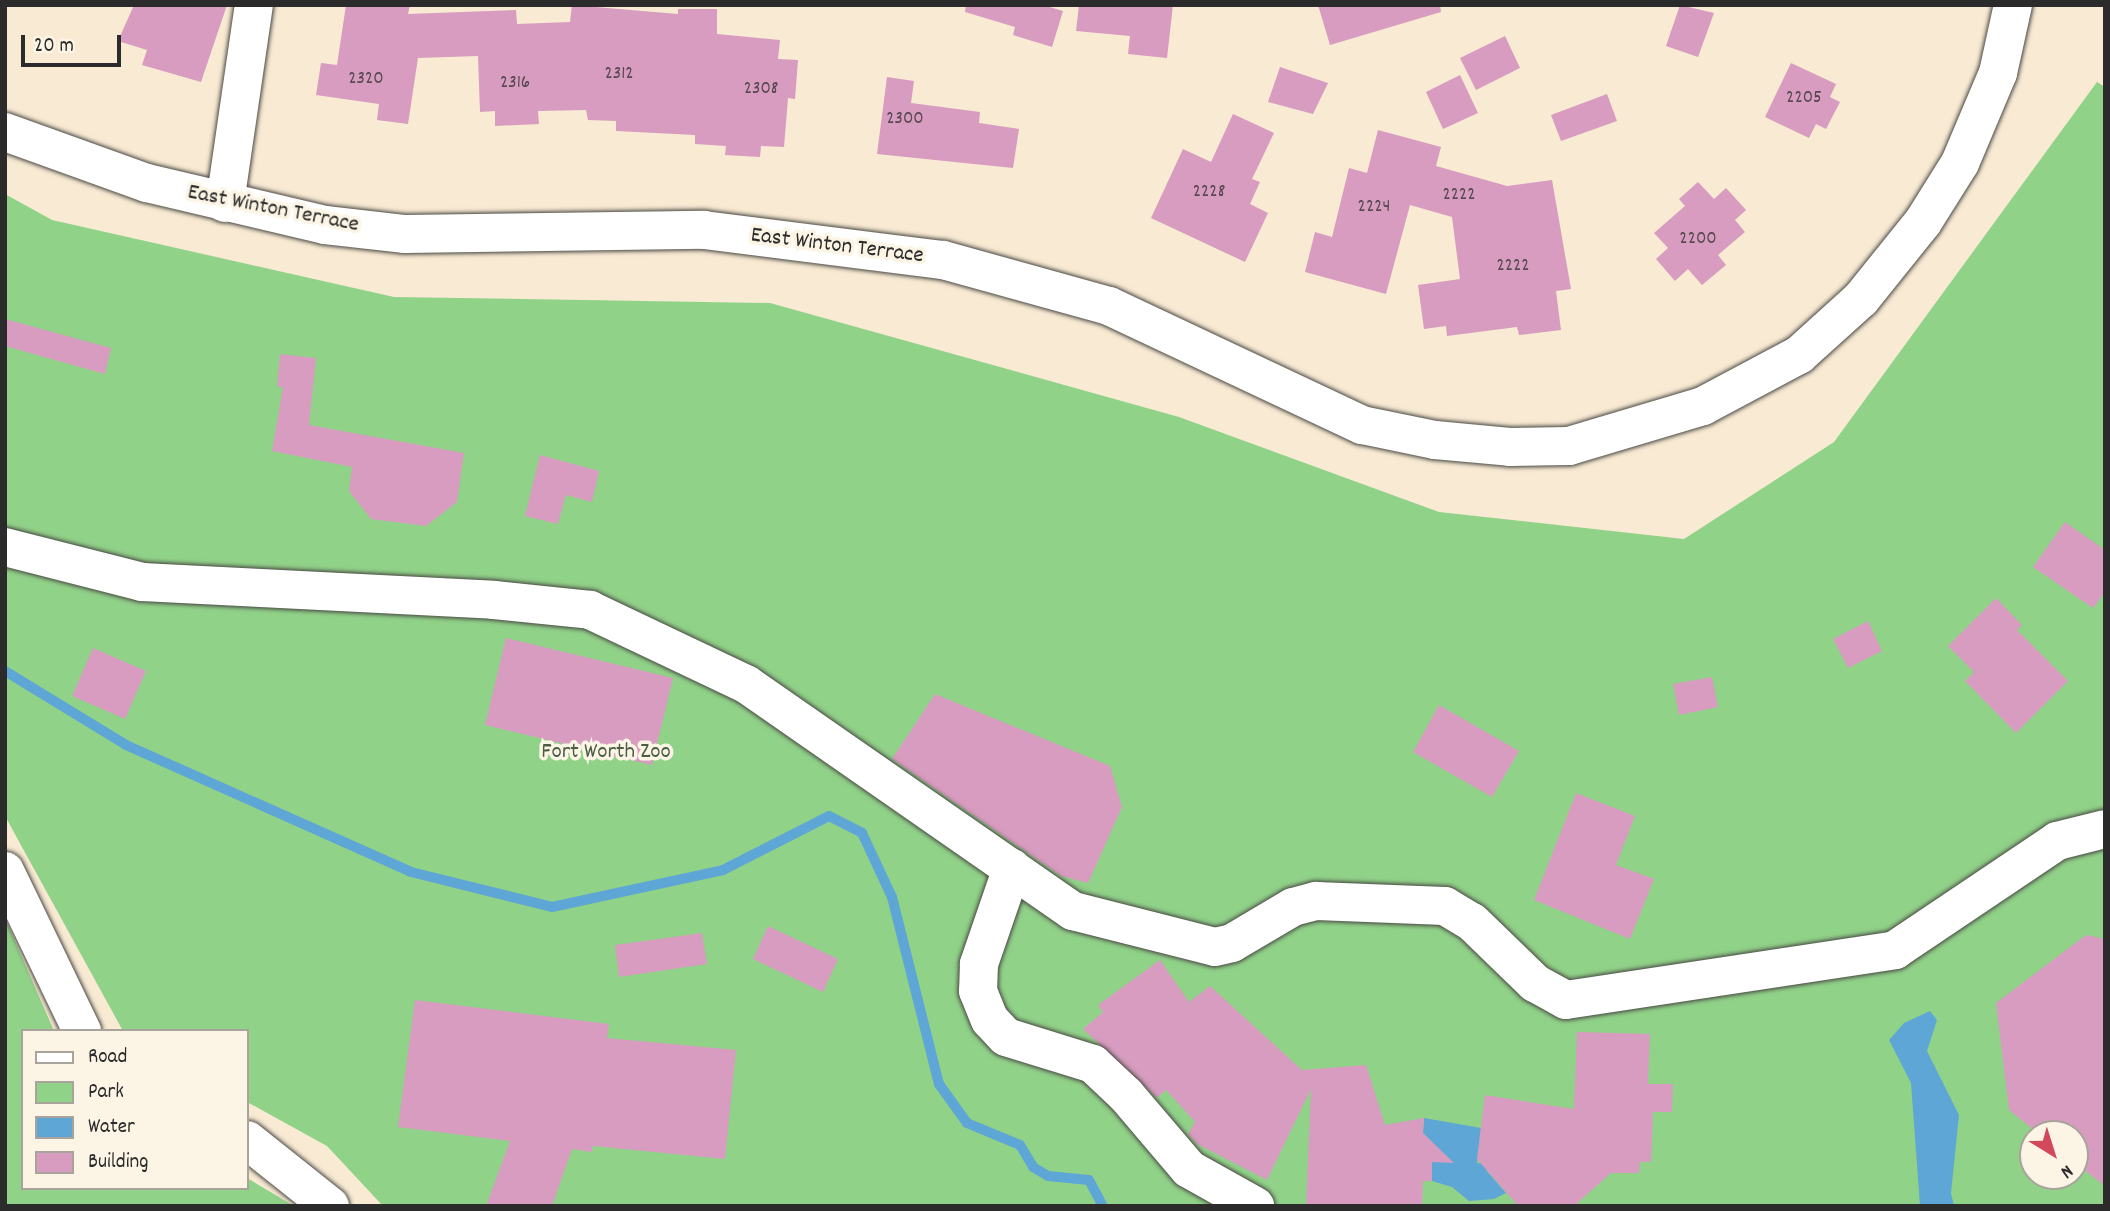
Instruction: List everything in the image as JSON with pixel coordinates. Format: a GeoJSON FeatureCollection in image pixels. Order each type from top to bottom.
{"type":"FeatureCollection","features":[{"type":"Feature","properties":{"kind":"street"},"geometry":{"type":"LineString","coordinates":[[225,203],[254,5]]}},
{"type":"Feature","properties":{"kind":"street","name":"East Winton Terrace"},"geometry":{"type":"LineString","coordinates":[[5,132],[147,184],[325,225],[405,234],[704,230],[943,260],[1108,306],[1362,425],[1436,440],[1510,447],[1569,446],[1645,426],[1703,406],[1798,355],[1861,299],[1923,222],[1961,163],[1998,73],[2013,5]]}},
{"type":"Feature","properties":{"kind":"street"},"geometry":{"type":"LineString","coordinates":[[5,547],[142,582],[494,600],[590,610],[746,684],[1073,911],[1215,947],[1232,943],[1293,907],[1316,901],[1445,906],[1472,922],[1535,983],[1566,1000],[1895,950],[2057,841],[2105,829]]}},
{"type":"Feature","properties":{"kind":"street"},"geometry":{"type":"LineString","coordinates":[[1012,868],[979,964],[978,991],[990,1020],[1006,1037],[1093,1064],[1126,1095],[1189,1169],[1255,1206]]}},
{"type":"Feature","properties":{"kind":"street"},"geometry":{"type":"LineString","coordinates":[[5,871],[81,1029]]}},
{"type":"Feature","properties":{"kind":"street"},"geometry":{"type":"LineString","coordinates":[[248,1141],[330,1206]]}},
{"type":"Feature","properties":{"kind":"green space","name":"Fort Worth Zoo"},"geometry":{"type":"Polygon","coordinates":[[[2097,82],[2105,87],[2105,1206],[383,1206],[327,1146],[248,1103],[248,1029],[122,1029],[5,816],[5,194],[52,220],[394,297],[770,303],[1179,417],[1439,512],[1684,539],[1834,442],[2097,82]]]}},
{"type":"Feature","properties":{"kind":"green space"},"geometry":{"type":"Polygon","coordinates":[[[5,918],[53,1029],[21,1029],[21,1190],[248,1190],[248,1179],[294,1206],[5,1206],[5,918]]]}},
{"type":"Feature","properties":{"kind":"water"},"geometry":{"type":"Polygon","coordinates":[[[1930,1011],[1937,1020],[1927,1051],[1959,1115],[1951,1193],[1954,1206],[1920,1206],[1911,1083],[1889,1040],[1904,1023],[1930,1011]]]}},
{"type":"Feature","properties":{"kind":"water"},"geometry":{"type":"Polygon","coordinates":[[[1424,1118],[1481,1128],[1477,1163],[1487,1164],[1486,1170],[1506,1193],[1494,1199],[1469,1201],[1452,1187],[1432,1181],[1432,1142],[1423,1133],[1424,1118]]]}},
{"type":"Feature","properties":{"kind":"building"},"geometry":{"type":"Polygon","coordinates":[[[134,5],[227,5],[201,82],[142,65],[147,50],[118,41],[134,5]]]}},
{"type":"Feature","properties":{"kind":"building"},"geometry":{"type":"Polygon","coordinates":[[[346,5],[410,5],[408,14],[516,10],[517,24],[570,22],[572,5],[678,14],[678,9],[717,9],[717,34],[780,40],[778,59],[798,60],[795,99],[788,98],[784,147],[761,146],[760,157],[725,155],[726,146],[695,144],[695,135],[616,131],[616,121],[588,120],[586,110],[538,111],[539,124],[495,126],[495,111],[480,112],[478,56],[418,58],[408,124],[377,120],[379,104],[316,95],[321,63],[337,65],[346,5]]]}},
{"type":"Feature","properties":{"kind":"building"},"geometry":{"type":"Polygon","coordinates":[[[966,5],[1043,5],[1063,11],[1052,47],[1013,35],[1015,27],[965,12],[966,5]]]}},
{"type":"Feature","properties":{"kind":"building"},"geometry":{"type":"Polygon","coordinates":[[[1079,5],[1173,5],[1167,58],[1128,54],[1130,36],[1076,31],[1079,5]]]}},
{"type":"Feature","properties":{"kind":"building"},"geometry":{"type":"Polygon","coordinates":[[[1318,5],[1440,5],[1441,12],[1330,45],[1318,5]]]}},
{"type":"Feature","properties":{"kind":"building"},"geometry":{"type":"Polygon","coordinates":[[[1680,5],[1714,13],[1698,57],[1666,46],[1680,5]]]}},
{"type":"Feature","properties":{"kind":"building"},"geometry":{"type":"Polygon","coordinates":[[[1505,36],[1520,68],[1476,90],[1460,58],[1505,36]]]}},
{"type":"Feature","properties":{"kind":"building"},"geometry":{"type":"Polygon","coordinates":[[[1791,63],[1836,84],[1830,97],[1840,102],[1826,129],[1816,124],[1809,138],[1765,117],[1791,63]]]}},
{"type":"Feature","properties":{"kind":"building"},"geometry":{"type":"Polygon","coordinates":[[[1280,67],[1328,83],[1313,114],[1268,102],[1280,67]]]}},
{"type":"Feature","properties":{"kind":"building"},"geometry":{"type":"Polygon","coordinates":[[[1460,75],[1478,113],[1443,129],[1426,92],[1460,75]]]}},
{"type":"Feature","properties":{"kind":"building"},"geometry":{"type":"Polygon","coordinates":[[[887,77],[914,81],[911,103],[980,112],[979,123],[1019,129],[1013,168],[877,154],[887,77]]]}},
{"type":"Feature","properties":{"kind":"building"},"geometry":{"type":"Polygon","coordinates":[[[1607,94],[1617,121],[1561,141],[1551,115],[1607,94]]]}},
{"type":"Feature","properties":{"kind":"building"},"geometry":{"type":"Polygon","coordinates":[[[1233,114],[1274,133],[1252,179],[1260,182],[1250,204],[1268,213],[1245,262],[1151,218],[1183,149],[1211,162],[1233,114]]]}},
{"type":"Feature","properties":{"kind":"building"},"geometry":{"type":"Polygon","coordinates":[[[1378,130],[1441,147],[1436,166],[1507,186],[1552,180],[1571,289],[1556,291],[1561,330],[1519,335],[1517,327],[1447,336],[1446,326],[1424,329],[1418,285],[1460,279],[1452,217],[1410,205],[1386,294],[1305,272],[1315,232],[1332,237],[1349,168],[1367,173],[1378,130]]]}},
{"type":"Feature","properties":{"kind":"building"},"geometry":{"type":"Polygon","coordinates":[[[1698,182],[1714,199],[1726,188],[1746,210],[1735,220],[1745,232],[1718,255],[1726,265],[1702,285],[1688,269],[1675,281],[1656,259],[1668,248],[1654,233],[1685,206],[1679,199],[1698,182]]]}},
{"type":"Feature","properties":{"kind":"building"},"geometry":{"type":"Polygon","coordinates":[[[5,319],[111,348],[105,374],[5,346],[5,319]]]}},
{"type":"Feature","properties":{"kind":"building"},"geometry":{"type":"Polygon","coordinates":[[[280,354],[316,358],[309,425],[464,453],[457,502],[426,526],[371,519],[349,491],[352,467],[272,451],[283,387],[277,387],[280,354]]]}},
{"type":"Feature","properties":{"kind":"building"},"geometry":{"type":"Polygon","coordinates":[[[540,455],[599,471],[592,502],[566,495],[558,524],[525,516],[540,455]]]}},
{"type":"Feature","properties":{"kind":"building"},"geometry":{"type":"Polygon","coordinates":[[[2065,522],[2105,550],[2105,592],[2093,608],[2033,567],[2065,522]]]}},
{"type":"Feature","properties":{"kind":"building"},"geometry":{"type":"Polygon","coordinates":[[[1996,598],[2022,625],[2017,630],[2068,681],[2016,733],[1965,681],[1974,672],[1948,646],[1996,598]]]}},
{"type":"Feature","properties":{"kind":"building"},"geometry":{"type":"Polygon","coordinates":[[[1868,621],[1882,651],[1848,668],[1833,639],[1868,621]]]}},
{"type":"Feature","properties":{"kind":"building"},"geometry":{"type":"Polygon","coordinates":[[[506,638],[673,678],[652,765],[485,725],[506,638]]]}},
{"type":"Feature","properties":{"kind":"building"},"geometry":{"type":"Polygon","coordinates":[[[93,648],[146,671],[125,719],[72,696],[93,648]]]}},
{"type":"Feature","properties":{"kind":"building"},"geometry":{"type":"Polygon","coordinates":[[[1712,677],[1718,707],[1679,715],[1673,684],[1712,677]]]}},
{"type":"Feature","properties":{"kind":"building"},"geometry":{"type":"Polygon","coordinates":[[[935,694],[1110,766],[1122,807],[1088,883],[1061,876],[892,759],[935,694]]]}},
{"type":"Feature","properties":{"kind":"building"},"geometry":{"type":"Polygon","coordinates":[[[1439,705],[1519,751],[1492,797],[1413,752],[1439,705]]]}},
{"type":"Feature","properties":{"kind":"building"},"geometry":{"type":"Polygon","coordinates":[[[1576,793],[1635,816],[1616,865],[1654,879],[1630,939],[1534,900],[1576,793]]]}},
{"type":"Feature","properties":{"kind":"building"},"geometry":{"type":"Polygon","coordinates":[[[768,926],[838,959],[823,992],[753,959],[768,926]]]}},
{"type":"Feature","properties":{"kind":"building"},"geometry":{"type":"Polygon","coordinates":[[[702,933],[707,964],[619,977],[615,945],[702,933]]]}},
{"type":"Feature","properties":{"kind":"building"},"geometry":{"type":"Polygon","coordinates":[[[2086,935],[2105,939],[2105,1186],[2089,1174],[2089,1120],[2022,1120],[2009,1110],[1996,1003],[2086,935]]]}},
{"type":"Feature","properties":{"kind":"building"},"geometry":{"type":"Polygon","coordinates":[[[1160,960],[1189,1002],[1210,986],[1302,1070],[1366,1065],[1385,1125],[1424,1118],[1423,1133],[1454,1163],[1432,1162],[1432,1181],[1423,1181],[1422,1206],[1306,1206],[1311,1089],[1267,1180],[1197,1144],[1188,1134],[1195,1122],[1166,1090],[1157,1098],[1083,1029],[1103,1012],[1098,1005],[1160,960]]]}},
{"type":"Feature","properties":{"kind":"building"},"geometry":{"type":"Polygon","coordinates":[[[415,1000],[609,1024],[607,1038],[736,1050],[725,1159],[593,1146],[592,1152],[572,1149],[552,1206],[486,1206],[510,1141],[398,1127],[415,1000]]]}},
{"type":"Feature","properties":{"kind":"building"},"geometry":{"type":"Polygon","coordinates":[[[1577,1032],[1650,1034],[1648,1084],[1673,1084],[1672,1112],[1653,1112],[1651,1162],[1640,1162],[1639,1173],[1611,1173],[1574,1206],[1518,1206],[1477,1159],[1485,1095],[1574,1109],[1577,1032]]]}},
{"type":"Feature","properties":{"kind":"waterway"},"geometry":{"type":"LineString","coordinates":[[5,671],[126,745],[411,872],[552,907],[723,870],[829,816],[862,833],[892,897],[939,1084],[967,1123],[1020,1145],[1033,1167],[1048,1176],[1089,1180],[1103,1206]]}}]}
